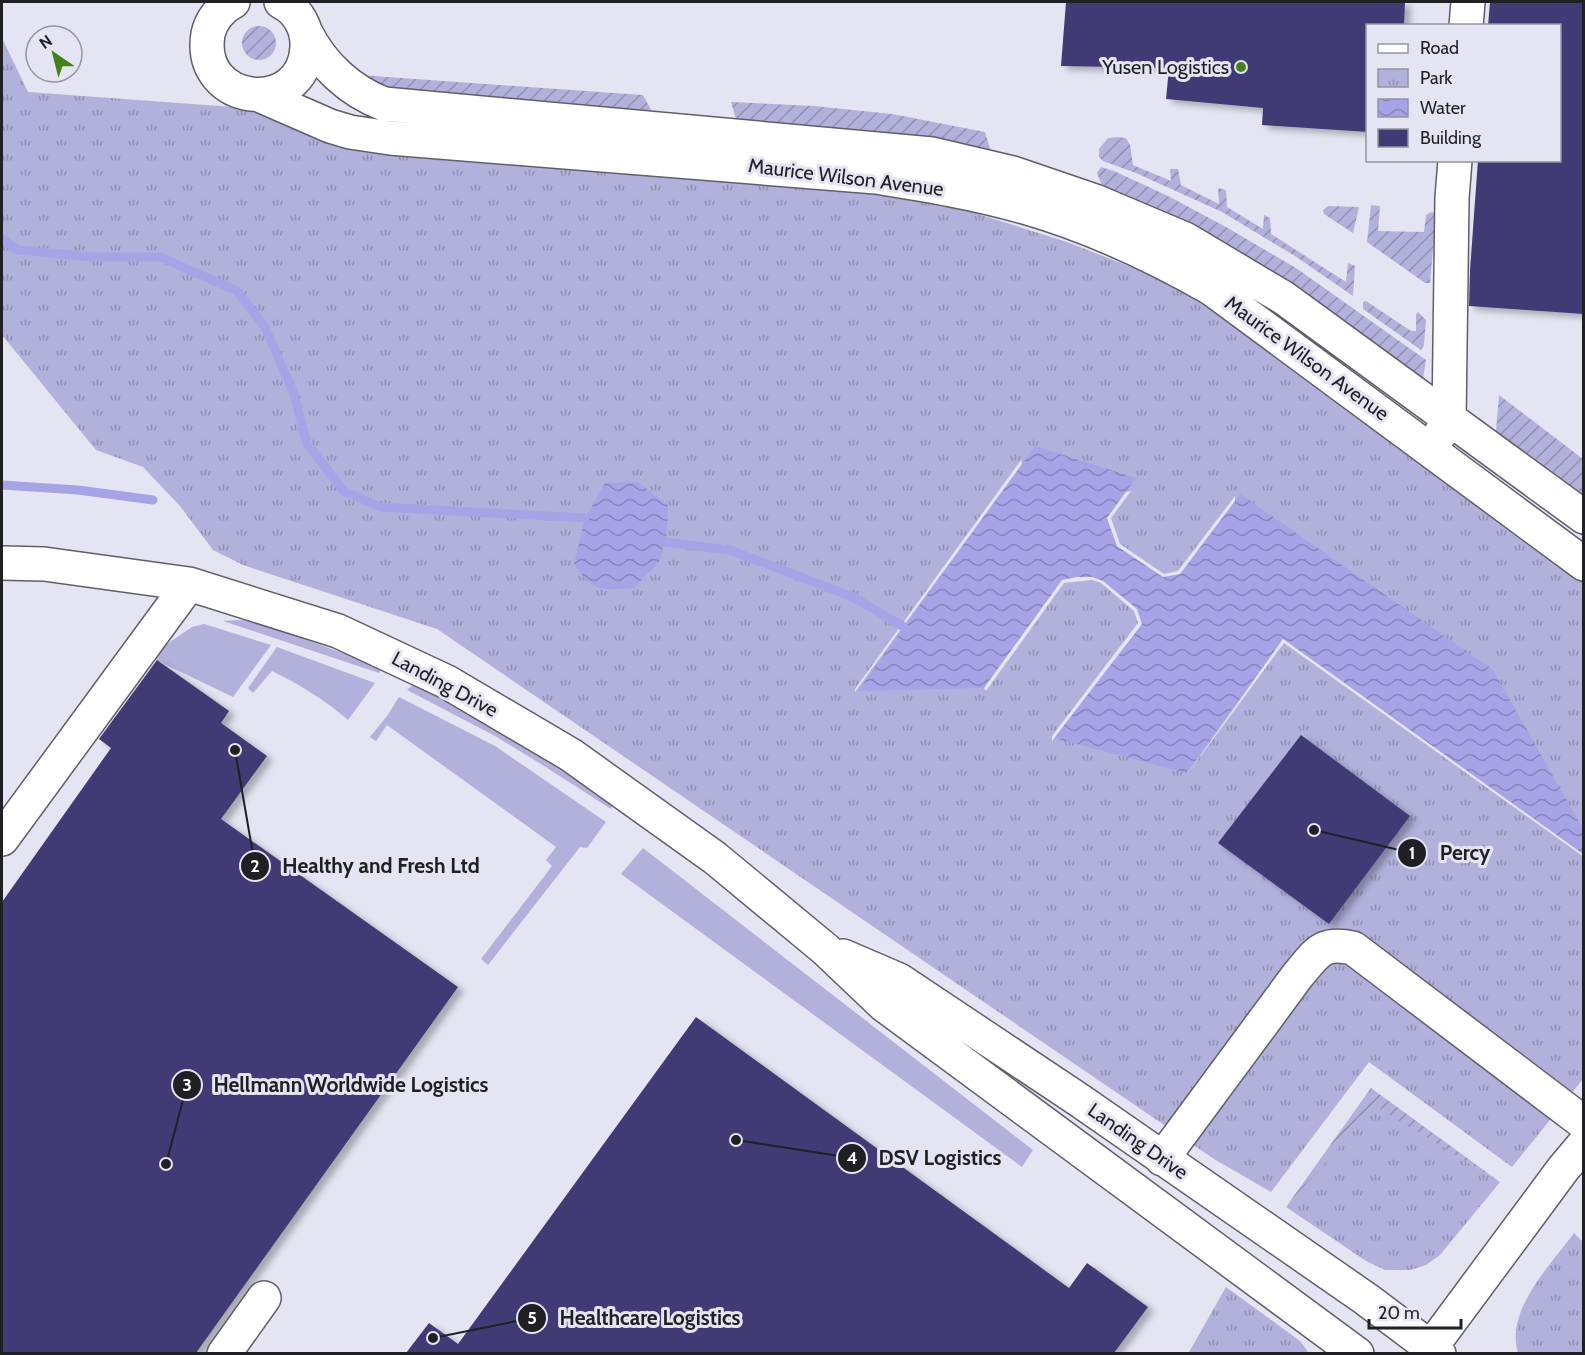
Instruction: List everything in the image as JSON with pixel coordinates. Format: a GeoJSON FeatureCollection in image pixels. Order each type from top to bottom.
{"type":"FeatureCollection","features":[{"type":"Feature","properties":{"kind":"street","name":"Maurice Wilson Avenue"},"geometry":{"type":"LineString","coordinates":[[233,2],[217,15],[209,28],[208,58],[214,72],[224,83],[237,91],[259,95],[314,120],[350,132],[390,138],[876,177],[954,190],[1025,207],[1077,210],[1185,239],[1284,298],[1584,517]]}},
{"type":"Feature","properties":{"kind":"street","name":"Maurice Wilson Avenue"},"geometry":{"type":"LineString","coordinates":[[281,2],[288,5],[299,17],[318,54],[334,72],[365,97],[384,104],[932,154],[1013,173],[1077,210],[1120,241],[1169,264],[1212,289],[1584,564]]}},
{"type":"Feature","properties":{"kind":"street"},"geometry":{"type":"LineString","coordinates":[[1466,24],[1468,2]]}},
{"type":"Feature","properties":{"kind":"street"},"geometry":{"type":"LineString","coordinates":[[259,95],[273,93],[287,86],[298,75],[305,62],[308,47],[306,33]]}},
{"type":"Feature","properties":{"kind":"street"},"geometry":{"type":"LineString","coordinates":[[1432,450],[1449,420],[1452,198],[1455,162]]}},
{"type":"Feature","properties":{"kind":"street","name":"Landing Drive"},"geometry":{"type":"LineString","coordinates":[[2,563],[44,564],[189,584],[338,631],[447,682],[571,755],[715,858],[825,949],[884,1005],[1357,1353]]}},
{"type":"Feature","properties":{"kind":"street"},"geometry":{"type":"LineString","coordinates":[[2,840],[189,584]]}},
{"type":"Feature","properties":{"kind":"street"},"geometry":{"type":"LineString","coordinates":[[1162,1159],[1298,975],[1319,950],[1336,944],[1353,948],[1584,1123]]}},
{"type":"Feature","properties":{"kind":"street","name":"Landing Drive"},"geometry":{"type":"LineString","coordinates":[[825,949],[899,980],[1079,1100],[1366,1299],[1432,1352]]}},
{"type":"Feature","properties":{"kind":"street"},"geometry":{"type":"LineString","coordinates":[[1432,1352],[1563,1169],[1584,1144]]}},
{"type":"Feature","properties":{"kind":"street"},"geometry":{"type":"LineString","coordinates":[[224,1353],[264,1298]]}},
{"type":"Feature","properties":{"kind":"green space"},"geometry":{"type":"Polygon","coordinates":[[[259,26],[271,31],[276,43],[271,55],[259,60],[247,55],[242,43],[247,31],[259,26]]]}},
{"type":"Feature","properties":{"kind":"green space"},"geometry":{"type":"Polygon","coordinates":[[[2,38],[28,92],[247,108],[329,143],[394,156],[850,188],[962,209],[1067,242],[1144,272],[1216,309],[1583,572],[1583,1079],[1512,1167],[1369,1062],[1271,1192],[1214,1159],[437,629],[243,565],[213,550],[180,506],[143,467],[96,450],[2,335],[2,38]]]}},
{"type":"Feature","properties":{"kind":"green space"},"geometry":{"type":"Polygon","coordinates":[[[359,75],[643,95],[655,117],[402,96],[359,75]]]}},
{"type":"Feature","properties":{"kind":"green space"},"geometry":{"type":"Polygon","coordinates":[[[731,102],[814,106],[892,114],[985,132],[992,155],[939,140],[736,119],[731,102]]]}},
{"type":"Feature","properties":{"kind":"green space"},"geometry":{"type":"Polygon","coordinates":[[[1108,138],[1126,138],[1130,145],[1133,165],[1171,181],[1170,169],[1178,169],[1181,185],[1219,204],[1218,188],[1226,190],[1227,207],[1263,229],[1264,215],[1270,218],[1271,234],[1346,282],[1348,263],[1355,266],[1353,296],[1295,256],[1222,212],[1136,173],[1103,161],[1099,157],[1099,149],[1108,138]]]}},
{"type":"Feature","properties":{"kind":"green space"},"geometry":{"type":"Polygon","coordinates":[[[1101,167],[1168,196],[1296,268],[1426,360],[1423,378],[1413,376],[1185,230],[1168,214],[1153,206],[1129,201],[1102,186],[1097,173],[1101,167]]]}},
{"type":"Feature","properties":{"kind":"green space"},"geometry":{"type":"Polygon","coordinates":[[[1371,205],[1380,206],[1378,231],[1424,232],[1426,215],[1431,212],[1436,213],[1430,283],[1425,283],[1367,242],[1371,205]]]}},
{"type":"Feature","properties":{"kind":"green space"},"geometry":{"type":"Polygon","coordinates":[[[1328,206],[1359,207],[1353,233],[1324,214],[1323,210],[1328,206]]]}},
{"type":"Feature","properties":{"kind":"green space"},"geometry":{"type":"Polygon","coordinates":[[[1366,301],[1411,331],[1416,331],[1418,312],[1426,320],[1424,345],[1421,350],[1363,309],[1363,302],[1366,301]]]}},
{"type":"Feature","properties":{"kind":"green space"},"geometry":{"type":"Polygon","coordinates":[[[1499,395],[1583,459],[1583,498],[1496,431],[1499,395]]]}},
{"type":"Feature","properties":{"kind":"green space"},"geometry":{"type":"Polygon","coordinates":[[[223,621],[253,621],[382,667],[379,673],[223,621]]]}},
{"type":"Feature","properties":{"kind":"green space"},"geometry":{"type":"Polygon","coordinates":[[[204,624],[271,645],[233,697],[156,660],[164,646],[192,627],[204,624]]]}},
{"type":"Feature","properties":{"kind":"green space"},"geometry":{"type":"Polygon","coordinates":[[[277,647],[375,683],[348,720],[312,693],[272,671],[253,693],[248,688],[277,647]]]}},
{"type":"Feature","properties":{"kind":"green space"},"geometry":{"type":"Polygon","coordinates":[[[415,683],[497,726],[614,802],[611,809],[495,736],[407,690],[415,683]]]}},
{"type":"Feature","properties":{"kind":"green space"},"geometry":{"type":"Polygon","coordinates":[[[399,697],[495,746],[606,822],[587,848],[580,847],[488,965],[481,959],[552,866],[546,860],[556,847],[387,725],[376,741],[370,737],[399,697]]]}},
{"type":"Feature","properties":{"kind":"green space"},"geometry":{"type":"Polygon","coordinates":[[[643,848],[1033,1150],[1022,1167],[621,874],[643,848]]]}},
{"type":"Feature","properties":{"kind":"green space"},"geometry":{"type":"Polygon","coordinates":[[[1371,1088],[1500,1182],[1375,1106],[1286,1207],[1371,1088]]]}},
{"type":"Feature","properties":{"kind":"green space"},"geometry":{"type":"Polygon","coordinates":[[[1375,1105],[1500,1182],[1440,1255],[1426,1265],[1410,1270],[1385,1270],[1366,1261],[1286,1207],[1375,1105]]]}},
{"type":"Feature","properties":{"kind":"green space"},"geometry":{"type":"Polygon","coordinates":[[[1574,1233],[1583,1242],[1583,1353],[1518,1353],[1516,1337],[1518,1321],[1524,1305],[1542,1274],[1574,1233]]]}},
{"type":"Feature","properties":{"kind":"green space"},"geometry":{"type":"Polygon","coordinates":[[[1226,1287],[1300,1341],[1309,1353],[1188,1354],[1226,1287]]]}},
{"type":"Feature","properties":{"kind":"water"},"geometry":{"type":"Polygon","coordinates":[[[1035,446],[1136,478],[1107,518],[1117,546],[1163,577],[1180,574],[1240,494],[1493,670],[1583,829],[1583,854],[1283,639],[1186,773],[1054,738],[1142,624],[1137,609],[1103,581],[1092,577],[1062,580],[984,688],[858,691],[1035,446]]]}},
{"type":"Feature","properties":{"kind":"water"},"geometry":{"type":"Polygon","coordinates":[[[638,482],[668,505],[667,531],[660,561],[634,588],[599,588],[587,580],[574,564],[585,518],[605,483],[638,482]]]}},
{"type":"Feature","properties":{"kind":"pier"},"geometry":{"type":"Polygon","coordinates":[[[1021,460],[1022,464],[855,692],[855,689],[1021,460]]]}},
{"type":"Feature","properties":{"kind":"pier"},"geometry":{"type":"Polygon","coordinates":[[[1131,491],[1111,518],[1120,544],[1164,574],[1178,571],[1235,496],[1235,501],[1180,574],[1163,577],[1117,546],[1107,518],[1126,492],[1131,491]]]}},
{"type":"Feature","properties":{"kind":"pier"},"geometry":{"type":"Polygon","coordinates":[[[1092,577],[1103,581],[1137,609],[1142,624],[1052,741],[1052,736],[1138,623],[1134,611],[1101,583],[1092,580],[1064,583],[986,691],[984,688],[1062,580],[1092,577]]]}},
{"type":"Feature","properties":{"kind":"pier"},"geometry":{"type":"Polygon","coordinates":[[[1283,639],[1583,854],[1584,857],[1284,643],[1186,776],[1283,639]]]}},
{"type":"Feature","properties":{"kind":"building","name":"Yusen Logistics"},"geometry":{"type":"Polygon","coordinates":[[[1066,2],[1405,2],[1404,24],[1366,24],[1366,132],[1262,125],[1263,108],[1166,99],[1169,68],[1061,66],[1066,2]]]}},
{"type":"Feature","properties":{"kind":"building"},"geometry":{"type":"Polygon","coordinates":[[[1490,2],[1584,2],[1584,314],[1469,306],[1478,162],[1561,162],[1561,24],[1488,24],[1490,2]]]}},
{"type":"Feature","properties":{"kind":"building"},"geometry":{"type":"Polygon","coordinates":[[[157,660],[229,711],[221,723],[267,756],[221,819],[458,987],[196,1353],[2,1353],[2,902],[111,748],[99,739],[157,660]]]}},
{"type":"Feature","properties":{"kind":"building"},"geometry":{"type":"Polygon","coordinates":[[[1301,735],[1410,816],[1329,924],[1218,843],[1301,735]]]}},
{"type":"Feature","properties":{"kind":"building"},"geometry":{"type":"Polygon","coordinates":[[[696,1017],[1069,1288],[1087,1263],[1148,1307],[1114,1353],[406,1353],[429,1323],[458,1344],[696,1017]]]}},
{"type":"Feature","properties":{"kind":"waterway"},"geometry":{"type":"LineString","coordinates":[[2,239],[18,250],[93,257],[160,257],[237,291],[265,327],[294,394],[307,444],[344,491],[380,507],[585,518]]}},
{"type":"Feature","properties":{"kind":"waterway"},"geometry":{"type":"LineString","coordinates":[[2,485],[78,490],[153,500]]}},
{"type":"Feature","properties":{"kind":"waterway"},"geometry":{"type":"LineString","coordinates":[[665,542],[730,550],[853,597],[904,627]]}},
{"type":"Feature","properties":{"kind":"place","name":"Yusen Logistics"},"geometry":{"type":"Point","coordinates":[1241,67]}},
{"type":"Feature","properties":{"kind":"place","name":"Healthy and Fresh Ltd"},"geometry":{"type":"Point","coordinates":[235,750]}},
{"type":"Feature","properties":{"kind":"place","name":"Percy"},"geometry":{"type":"Point","coordinates":[1314,830]}},
{"type":"Feature","properties":{"kind":"place","name":"DSV Logistics"},"geometry":{"type":"Point","coordinates":[736,1140]}},
{"type":"Feature","properties":{"kind":"place","name":"Hellmann Worldwide Logistics"},"geometry":{"type":"Point","coordinates":[166,1164]}},
{"type":"Feature","properties":{"kind":"place","name":"Healthcare Logistics"},"geometry":{"type":"Point","coordinates":[433,1338]}}]}
